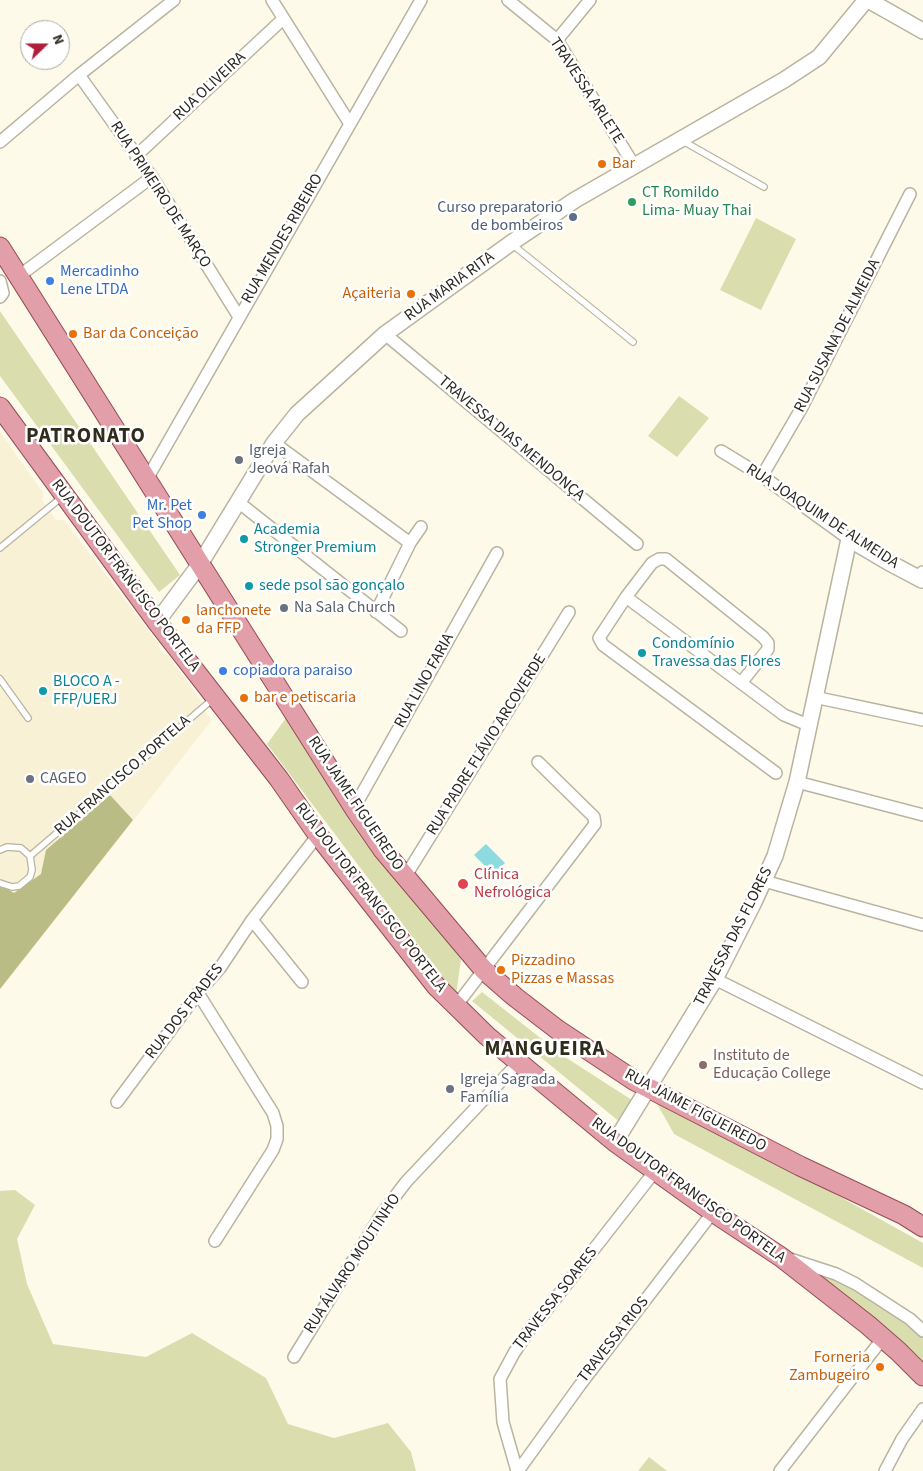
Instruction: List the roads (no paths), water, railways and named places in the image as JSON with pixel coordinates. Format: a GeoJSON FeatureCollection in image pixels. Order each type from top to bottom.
{"type":"FeatureCollection","features":[{"type":"Feature","properties":{"kind":"main road","name":"RUA JAIME FIGUEIREDO"},"geometry":{"type":"LineString","coordinates":[[0,246],[354,808],[383,850],[484,970],[558,1030],[624,1075],[800,1166],[904,1215],[923,1227]]}},
{"type":"Feature","properties":{"kind":"main road","name":"RUA DOUTOR FRANCISCO PORTELA"},"geometry":{"type":"LineString","coordinates":[[0,407],[157,622],[280,779],[318,835],[436,986],[518,1063],[615,1142],[654,1172],[781,1257],[882,1338],[923,1376]]}},
{"type":"Feature","properties":{"kind":"street"},"geometry":{"type":"LineString","coordinates":[[0,142],[79,75],[174,0]]}},
{"type":"Feature","properties":{"kind":"street"},"geometry":{"type":"LineString","coordinates":[[272,0],[350,124]]}},
{"type":"Feature","properties":{"kind":"street","name":"RUA MENDES RIBEIRO"},"geometry":{"type":"LineString","coordinates":[[147,479],[421,0]]}},
{"type":"Feature","properties":{"kind":"street","name":"TRAVESSA ARLETE"},"geometry":{"type":"LineString","coordinates":[[508,0],[557,40],[634,167]]}},
{"type":"Feature","properties":{"kind":"street"},"geometry":{"type":"LineString","coordinates":[[557,40],[590,0]]}},
{"type":"Feature","properties":{"kind":"street"},"geometry":{"type":"LineString","coordinates":[[868,0],[923,31]]}},
{"type":"Feature","properties":{"kind":"street","name":"RUA MARIA RITA"},"geometry":{"type":"LineString","coordinates":[[157,622],[200,564],[274,442],[297,414],[385,334],[511,243],[575,200],[784,80],[819,57],[868,0]]}},
{"type":"Feature","properties":{"kind":"street","name":"RUA OLIVEIRA"},"geometry":{"type":"LineString","coordinates":[[136,156],[283,19]]}},
{"type":"Feature","properties":{"kind":"street","name":"RUA PRIMEIRO DE MARÇO"},"geometry":{"type":"LineString","coordinates":[[79,75],[152,177],[239,317]]}},
{"type":"Feature","properties":{"kind":"street"},"geometry":{"type":"LineString","coordinates":[[19,276],[152,177]]}},
{"type":"Feature","properties":{"kind":"street","name":"RUA SUSANA DE ALMEIDA"},"geometry":{"type":"LineString","coordinates":[[762,476],[801,410],[910,194]]}},
{"type":"Feature","properties":{"kind":"street"},"geometry":{"type":"LineString","coordinates":[[0,281],[3,293],[0,297]]}},
{"type":"Feature","properties":{"kind":"street","name":"TRAVESSA DIAS MENDONÇA"},"geometry":{"type":"LineString","coordinates":[[385,334],[637,544]]}},
{"type":"Feature","properties":{"kind":"street"},"geometry":{"type":"LineString","coordinates":[[274,442],[410,543]]}},
{"type":"Feature","properties":{"kind":"street","name":"RUA JOAQUIM DE ALMEIDA"},"geometry":{"type":"LineString","coordinates":[[721,451],[762,476],[849,538],[888,562],[922,578]]}},
{"type":"Feature","properties":{"kind":"street"},"geometry":{"type":"LineString","coordinates":[[237,501],[402,632]]}},
{"type":"Feature","properties":{"kind":"street"},"geometry":{"type":"LineString","coordinates":[[376,612],[410,543],[421,527]]}},
{"type":"Feature","properties":{"kind":"street","name":"TRAVESSA DAS FLORES"},"geometry":{"type":"LineString","coordinates":[[615,1142],[715,979],[775,856],[797,782],[849,538]]}},
{"type":"Feature","properties":{"kind":"street","name":"RUA LINO FARIA"},"geometry":{"type":"LineString","coordinates":[[354,808],[497,553]]}},
{"type":"Feature","properties":{"kind":"street"},"geometry":{"type":"LineString","coordinates":[[741,683],[768,649],[768,642],[666,559],[659,559],[652,563],[626,597],[599,638],[603,645],[776,773]]}},
{"type":"Feature","properties":{"kind":"street"},"geometry":{"type":"LineString","coordinates":[[626,597],[784,715],[808,725]]}},
{"type":"Feature","properties":{"kind":"street","name":"RUA PADRE FLÁVIO ARCOVERDE"},"geometry":{"type":"LineString","coordinates":[[406,877],[569,612]]}},
{"type":"Feature","properties":{"kind":"street"},"geometry":{"type":"LineString","coordinates":[[814,697],[923,720]]}},
{"type":"Feature","properties":{"kind":"street"},"geometry":{"type":"LineString","coordinates":[[456,1006],[596,821],[538,762]]}},
{"type":"Feature","properties":{"kind":"street"},"geometry":{"type":"LineString","coordinates":[[797,782],[923,815]]}},
{"type":"Feature","properties":{"kind":"street","name":"RUA DOS FRADES"},"geometry":{"type":"LineString","coordinates":[[117,1102],[198,993],[220,968],[252,920],[318,835]]}},
{"type":"Feature","properties":{"kind":"street"},"geometry":{"type":"LineString","coordinates":[[764,881],[923,925]]}},
{"type":"Feature","properties":{"kind":"street"},"geometry":{"type":"LineString","coordinates":[[252,920],[302,982]]}},
{"type":"Feature","properties":{"kind":"street"},"geometry":{"type":"LineString","coordinates":[[715,979],[923,1083]]}},
{"type":"Feature","properties":{"kind":"street"},"geometry":{"type":"LineString","coordinates":[[198,993],[273,1113],[277,1126],[277,1139],[273,1150],[215,1241]]}},
{"type":"Feature","properties":{"kind":"street","name":"RUA ÁLVARO MOUTINHO"},"geometry":{"type":"LineString","coordinates":[[294,1357],[381,1215],[406,1182],[518,1063]]}},
{"type":"Feature","properties":{"kind":"street","name":"TRAVESSA SOARES"},"geometry":{"type":"LineString","coordinates":[[518,1471],[503,1422],[500,1379],[532,1326],[654,1172]]}},
{"type":"Feature","properties":{"kind":"street","name":"TRAVESSA RIOS"},"geometry":{"type":"LineString","coordinates":[[518,1471],[580,1384],[713,1212]]}},
{"type":"Feature","properties":{"kind":"street"},"geometry":{"type":"LineString","coordinates":[[781,1257],[817,1267],[843,1277],[923,1330]]}},
{"type":"Feature","properties":{"kind":"street"},"geometry":{"type":"LineString","coordinates":[[780,1471],[882,1338]]}},
{"type":"Feature","properties":{"kind":"street"},"geometry":{"type":"LineString","coordinates":[[885,1471],[902,1439],[923,1409]]}},
{"type":"Feature","properties":{"kind":"lane"},"geometry":{"type":"LineString","coordinates":[[681,140],[764,187]]}},
{"type":"Feature","properties":{"kind":"lane"},"geometry":{"type":"LineString","coordinates":[[511,243],[633,342]]}},
{"type":"Feature","properties":{"kind":"lane"},"geometry":{"type":"LineString","coordinates":[[0,548],[64,496]]}},
{"type":"Feature","properties":{"kind":"lane"},"geometry":{"type":"LineString","coordinates":[[0,679],[28,718]]}},
{"type":"Feature","properties":{"kind":"lane","name":"RUA FRANCISCO PORTELA"},"geometry":{"type":"LineString","coordinates":[[30,856],[216,696]]}},
{"type":"Feature","properties":{"kind":"lane"},"geometry":{"type":"LineString","coordinates":[[0,850],[7,846],[21,848],[30,856],[32,870],[30,877],[19,886],[12,887],[0,883]]}},
{"type":"Feature","properties":{"kind":"water"},"geometry":{"type":"Polygon","coordinates":[[[486,844],[505,863],[493,874],[474,855],[486,844]]]}},
{"type":"Feature","properties":{"kind":"place","name":"Bar"},"geometry":{"type":"Point","coordinates":[602,164]}},
{"type":"Feature","properties":{"kind":"place","name":"CT Romildo Lima- Muay Thai"},"geometry":{"type":"Point","coordinates":[632,202]}},
{"type":"Feature","properties":{"kind":"place","name":"Curso preparatorio de bombeiros"},"geometry":{"type":"Point","coordinates":[573,217]}},
{"type":"Feature","properties":{"kind":"place","name":"Mercadinho Lene LTDA"},"geometry":{"type":"Point","coordinates":[50,281]}},
{"type":"Feature","properties":{"kind":"place","name":"Açaiteria"},"geometry":{"type":"Point","coordinates":[411,294]}},
{"type":"Feature","properties":{"kind":"place","name":"Bar da Conceição"},"geometry":{"type":"Point","coordinates":[73,334]}},
{"type":"Feature","properties":{"kind":"place","name":"Igreja Jeová Rafah"},"geometry":{"type":"Point","coordinates":[239,460]}},
{"type":"Feature","properties":{"kind":"place","name":"Mr. Pet Pet Shop"},"geometry":{"type":"Point","coordinates":[202,515]}},
{"type":"Feature","properties":{"kind":"place","name":"Academia Stronger Premium"},"geometry":{"type":"Point","coordinates":[244,539]}},
{"type":"Feature","properties":{"kind":"place","name":"sede psol são gonçalo"},"geometry":{"type":"Point","coordinates":[249,586]}},
{"type":"Feature","properties":{"kind":"place","name":"Na Sala Church"},"geometry":{"type":"Point","coordinates":[284,608]}},
{"type":"Feature","properties":{"kind":"place","name":"lanchonete da FFP"},"geometry":{"type":"Point","coordinates":[186,620]}},
{"type":"Feature","properties":{"kind":"place","name":"Condomínio Travessa das Flores"},"geometry":{"type":"Point","coordinates":[642,653]}},
{"type":"Feature","properties":{"kind":"place","name":"copiadora paraiso"},"geometry":{"type":"Point","coordinates":[223,671]}},
{"type":"Feature","properties":{"kind":"place","name":"BLOCO A - FFP/UERJ"},"geometry":{"type":"Point","coordinates":[43,691]}},
{"type":"Feature","properties":{"kind":"place","name":"bar e petiscaria"},"geometry":{"type":"Point","coordinates":[244,698]}},
{"type":"Feature","properties":{"kind":"place","name":"CAGEO"},"geometry":{"type":"Point","coordinates":[30,779]}},
{"type":"Feature","properties":{"kind":"place","name":"Clínica Nefrológica"},"geometry":{"type":"Point","coordinates":[463,884]}},
{"type":"Feature","properties":{"kind":"place","name":"Pizzadino Pizzas e Massas"},"geometry":{"type":"Point","coordinates":[501,970]}},
{"type":"Feature","properties":{"kind":"place","name":"Instituto de Educação College"},"geometry":{"type":"Point","coordinates":[703,1065]}},
{"type":"Feature","properties":{"kind":"place","name":"Igreja Sagrada Família"},"geometry":{"type":"Point","coordinates":[450,1089]}},
{"type":"Feature","properties":{"kind":"place","name":"Forneria Zambugeiro"},"geometry":{"type":"Point","coordinates":[880,1367]}},
{"type":"Feature","properties":{"kind":"district","name":"PATRONATO"},"geometry":{"type":"Point","coordinates":[86,437]}},
{"type":"Feature","properties":{"kind":"district","name":"MANGUEIRA"},"geometry":{"type":"Point","coordinates":[545,1050]}}]}
